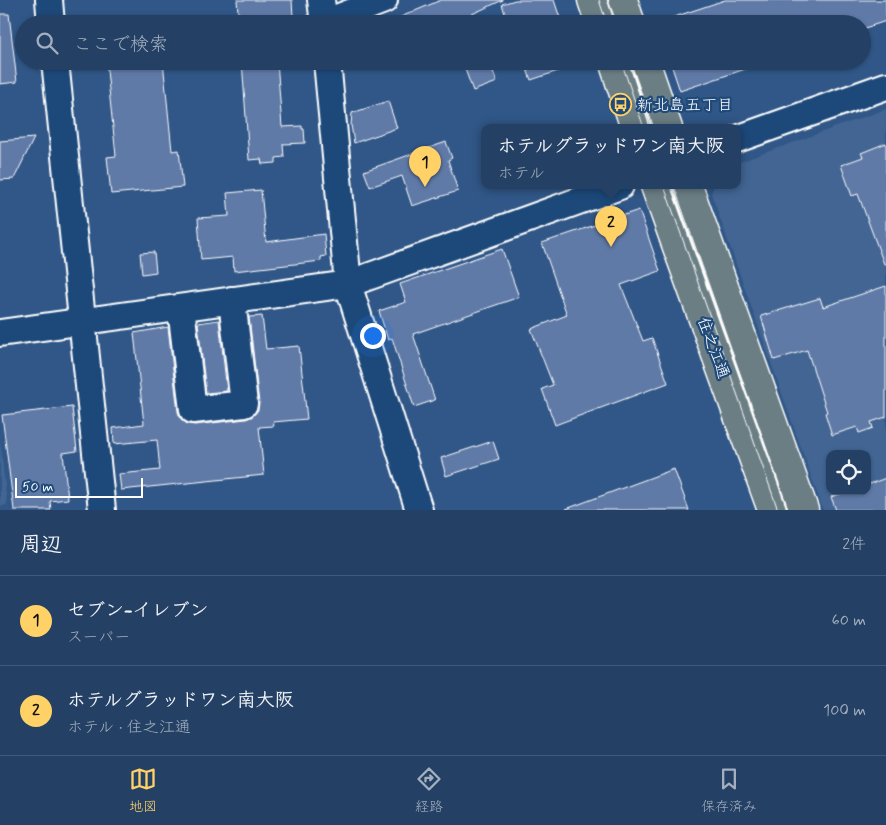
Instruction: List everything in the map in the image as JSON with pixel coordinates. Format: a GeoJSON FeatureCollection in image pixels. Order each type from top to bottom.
{"type":"FeatureCollection","features":[{"type":"Feature","properties":{"kind":"main road"},"geometry":{"type":"LineString","coordinates":[[592,0],[597,15]]}},
{"type":"Feature","properties":{"kind":"main road"},"geometry":{"type":"LineString","coordinates":[[623,0],[628,15]]}},
{"type":"Feature","properties":{"kind":"main road"},"geometry":{"type":"LineString","coordinates":[[615,70],[634,124]]}},
{"type":"Feature","properties":{"kind":"main road"},"geometry":{"type":"LineString","coordinates":[[648,70],[667,124]]}},
{"type":"Feature","properties":{"kind":"main road","name":"住之江通"},"geometry":{"type":"LineString","coordinates":[[655,189],[772,510]]}},
{"type":"Feature","properties":{"kind":"main road","name":"住之江通"},"geometry":{"type":"LineString","coordinates":[[689,189],[804,510]]}},
{"type":"Feature","properties":{"kind":"street"},"geometry":{"type":"LineString","coordinates":[[49,0],[51,15]]}},
{"type":"Feature","properties":{"kind":"street"},"geometry":{"type":"LineString","coordinates":[[321,0],[323,15]]}},
{"type":"Feature","properties":{"kind":"street"},"geometry":{"type":"LineString","coordinates":[[345,15],[384,0]]}},
{"type":"Feature","properties":{"kind":"street"},"geometry":{"type":"LineString","coordinates":[[56,70],[102,510]]}},
{"type":"Feature","properties":{"kind":"street"},"geometry":{"type":"LineString","coordinates":[[328,70],[348,284],[419,510]]}},
{"type":"Feature","properties":{"kind":"street"},"geometry":{"type":"LineString","coordinates":[[741,137],[886,86]]}},
{"type":"Feature","properties":{"kind":"street"},"geometry":{"type":"LineString","coordinates":[[0,334],[348,284],[612,189]]}},
{"type":"Feature","properties":{"kind":"street"},"geometry":{"type":"LineString","coordinates":[[182,308],[193,410],[244,404],[232,300]]}},
{"type":"Feature","properties":{"kind":"shaded area"},"geometry":{"type":"Polygon","coordinates":[[[886,109],[886,510],[823,510],[711,193],[713,189],[741,189],[741,162],[886,109]]]}},
{"type":"Feature","properties":{"kind":"shaded area"},"geometry":{"type":"Polygon","coordinates":[[[0,439],[7,505],[0,506],[0,439]]]}},
{"type":"Feature","properties":{"kind":"building"},"geometry":{"type":"Polygon","coordinates":[[[237,0],[292,0],[293,15],[238,15],[237,0]]]}},
{"type":"Feature","properties":{"kind":"building"},"geometry":{"type":"Polygon","coordinates":[[[441,0],[503,0],[472,15],[405,15],[441,0]]]}},
{"type":"Feature","properties":{"kind":"building"},"geometry":{"type":"Polygon","coordinates":[[[515,0],[554,0],[559,15],[505,15],[502,4],[515,0]]]}},
{"type":"Feature","properties":{"kind":"building"},"geometry":{"type":"Polygon","coordinates":[[[725,0],[886,0],[886,21],[871,26],[871,15],[680,15],[725,0]]]}},
{"type":"Feature","properties":{"kind":"building"},"geometry":{"type":"Polygon","coordinates":[[[0,14],[9,14],[17,82],[0,84],[0,14]]]}},
{"type":"Feature","properties":{"kind":"building"},"geometry":{"type":"Polygon","coordinates":[[[107,70],[164,70],[172,151],[179,150],[183,187],[111,194],[107,157],[116,156],[107,70]]]}},
{"type":"Feature","properties":{"kind":"building"},"geometry":{"type":"Polygon","coordinates":[[[243,70],[278,70],[282,127],[302,126],[305,143],[283,144],[284,157],[276,158],[276,163],[262,164],[261,159],[249,160],[243,70]]]}},
{"type":"Feature","properties":{"kind":"building"},"geometry":{"type":"Polygon","coordinates":[[[465,70],[492,70],[497,82],[473,91],[465,70]]]}},
{"type":"Feature","properties":{"kind":"building"},"geometry":{"type":"Polygon","coordinates":[[[527,70],[561,70],[531,80],[527,70]]]}},
{"type":"Feature","properties":{"kind":"building"},"geometry":{"type":"Polygon","coordinates":[[[673,70],[742,70],[680,91],[673,70]]]}},
{"type":"Feature","properties":{"kind":"building"},"geometry":{"type":"Polygon","coordinates":[[[388,101],[397,128],[354,143],[351,125],[352,113],[388,101]]]}},
{"type":"Feature","properties":{"kind":"building"},"geometry":{"type":"Polygon","coordinates":[[[34,138],[14,179],[0,180],[0,141],[34,138]]]}},
{"type":"Feature","properties":{"kind":"building"},"geometry":{"type":"Polygon","coordinates":[[[446,142],[452,158],[448,160],[458,191],[412,206],[402,176],[370,187],[364,171],[446,142]]]}},
{"type":"Feature","properties":{"kind":"building"},"geometry":{"type":"Polygon","coordinates":[[[886,143],[886,264],[884,264],[858,194],[852,196],[841,165],[863,157],[861,153],[886,143]]]}},
{"type":"Feature","properties":{"kind":"building"},"geometry":{"type":"Polygon","coordinates":[[[261,190],[266,242],[324,234],[326,256],[321,257],[321,261],[234,271],[233,257],[201,260],[198,218],[229,216],[227,193],[261,190]]]}},
{"type":"Feature","properties":{"kind":"building"},"geometry":{"type":"Polygon","coordinates":[[[639,210],[660,271],[621,285],[643,341],[652,338],[668,383],[555,425],[542,389],[553,385],[531,329],[567,315],[542,243],[639,210]]]}},
{"type":"Feature","properties":{"kind":"building"},"geometry":{"type":"Polygon","coordinates":[[[502,249],[519,297],[413,334],[435,400],[414,407],[392,338],[388,340],[379,311],[406,302],[400,284],[502,249]]]}},
{"type":"Feature","properties":{"kind":"building"},"geometry":{"type":"Polygon","coordinates":[[[154,252],[156,272],[142,274],[140,253],[154,252]]]}},
{"type":"Feature","properties":{"kind":"building"},"geometry":{"type":"Polygon","coordinates":[[[886,286],[886,417],[871,422],[873,428],[859,433],[857,427],[832,435],[825,413],[827,412],[807,350],[774,360],[761,316],[820,298],[823,307],[886,286]]]}},
{"type":"Feature","properties":{"kind":"building"},"geometry":{"type":"Polygon","coordinates":[[[262,316],[266,349],[299,346],[307,419],[273,422],[274,426],[259,427],[264,475],[121,490],[119,474],[160,470],[157,440],[114,444],[113,428],[144,424],[134,333],[168,327],[178,412],[181,419],[187,424],[195,425],[246,419],[253,416],[258,410],[259,403],[249,317],[262,316]]]}},
{"type":"Feature","properties":{"kind":"building"},"geometry":{"type":"Polygon","coordinates":[[[219,320],[227,391],[206,393],[198,323],[219,320]]]}},
{"type":"Feature","properties":{"kind":"building"},"geometry":{"type":"Polygon","coordinates":[[[72,407],[77,451],[63,453],[68,499],[50,501],[51,510],[14,510],[2,415],[72,407]]]}},
{"type":"Feature","properties":{"kind":"building"},"geometry":{"type":"Polygon","coordinates":[[[493,441],[499,459],[446,476],[441,458],[493,441]]]}},
{"type":"Feature","properties":{"kind":"building"},"geometry":{"type":"Polygon","coordinates":[[[674,469],[689,510],[566,510],[566,509],[674,469]]]}},
{"type":"Feature","properties":{"kind":"building"},"geometry":{"type":"Polygon","coordinates":[[[886,478],[886,510],[836,510],[831,497],[837,495],[871,495],[871,484],[886,478]]]}},
{"type":"Feature","properties":{"kind":"tram line"},"geometry":{"type":"LineString","coordinates":[[599,0],[604,15]]}},
{"type":"Feature","properties":{"kind":"tram line"},"geometry":{"type":"LineString","coordinates":[[608,0],[614,15]]}},
{"type":"Feature","properties":{"kind":"tram line"},"geometry":{"type":"LineString","coordinates":[[624,70],[643,124]]}},
{"type":"Feature","properties":{"kind":"tram line"},"geometry":{"type":"LineString","coordinates":[[633,70],[653,124]]}},
{"type":"Feature","properties":{"kind":"tram line"},"geometry":{"type":"LineString","coordinates":[[665,189],[778,510]]}},
{"type":"Feature","properties":{"kind":"tram line"},"geometry":{"type":"LineString","coordinates":[[675,189],[788,510]]}},
{"type":"Feature","properties":{"kind":"place","name":"新北島五丁目"},"geometry":{"type":"Point","coordinates":[621,105]}},
{"type":"Feature","properties":{"kind":"place","name":"セブン-イレブン"},"geometry":{"type":"Point","coordinates":[425,187]}},
{"type":"Feature","properties":{"kind":"place","name":"ホテルグラッドワン南大阪"},"geometry":{"type":"Point","coordinates":[611,247]}}]}
